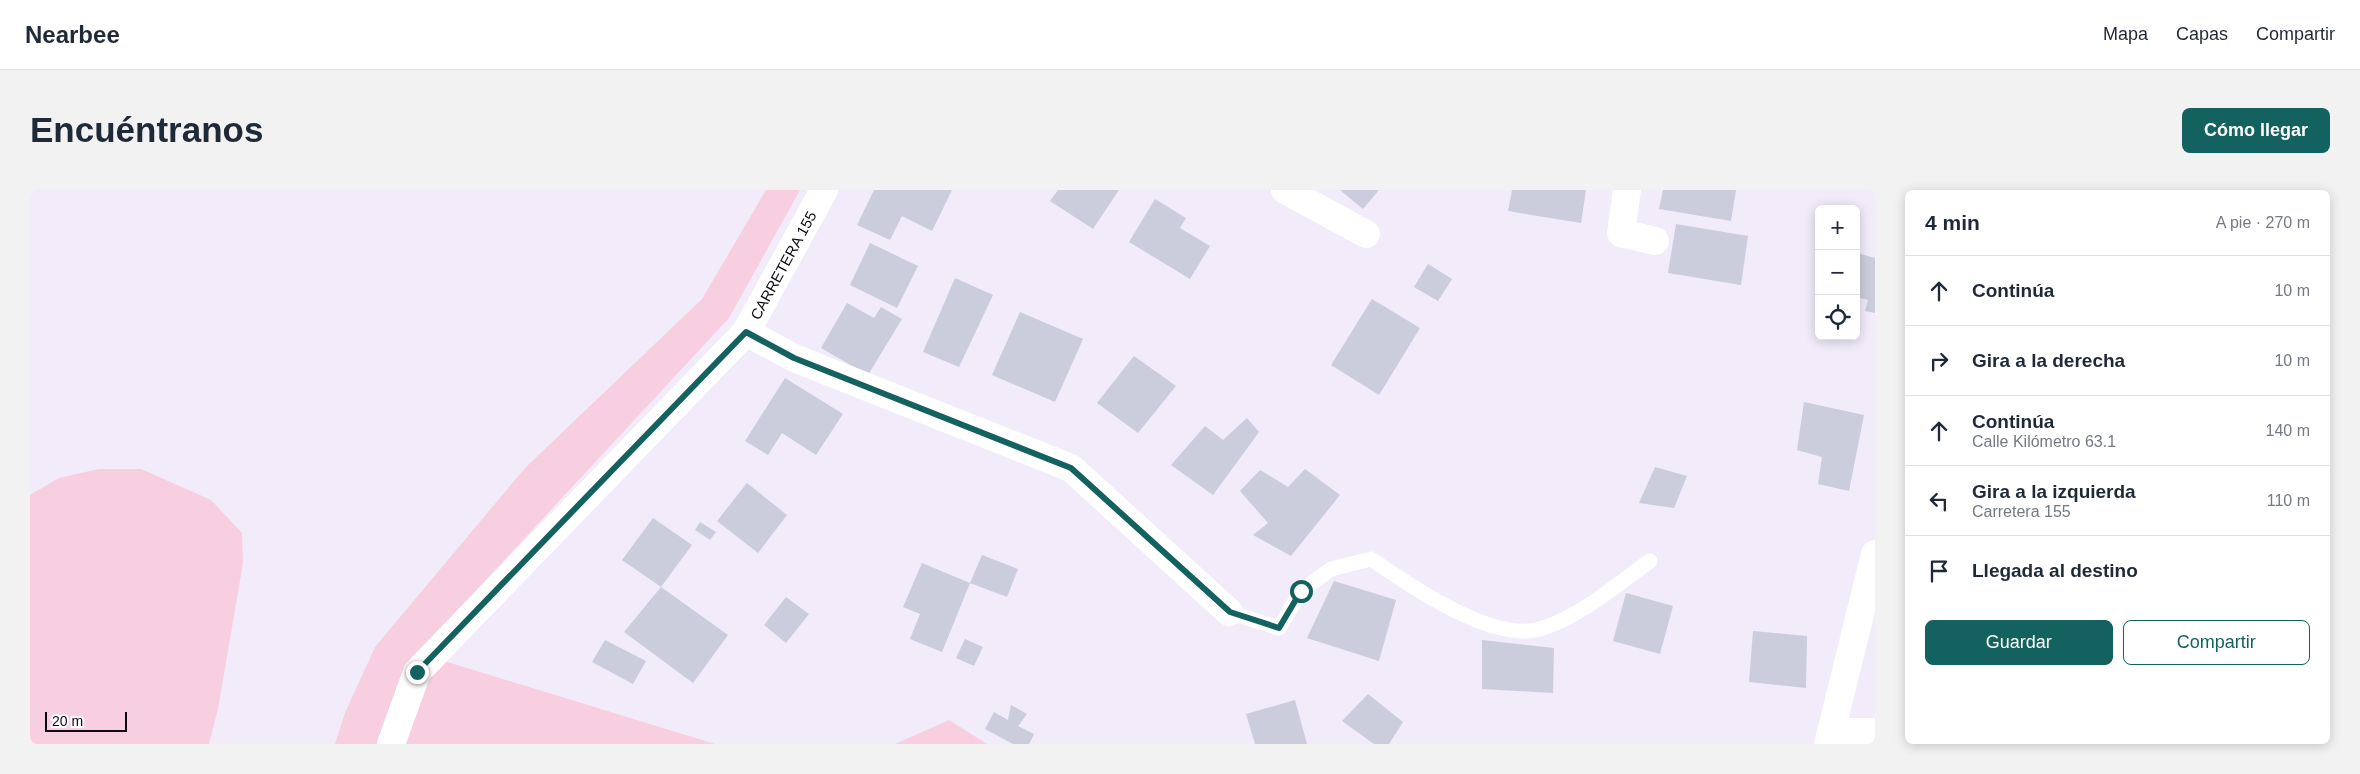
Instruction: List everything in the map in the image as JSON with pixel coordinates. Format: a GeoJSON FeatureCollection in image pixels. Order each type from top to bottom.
{"type":"FeatureCollection","features":[{"type":"Feature","properties":{"kind":"street","name":"CARRETERA 155"},"geometry":{"type":"LineString","coordinates":[[391,744],[417,672],[746,332],[824,190]]}},
{"type":"Feature","properties":{"kind":"street"},"geometry":{"type":"LineString","coordinates":[[1285,190],[1366,234]]}},
{"type":"Feature","properties":{"kind":"street"},"geometry":{"type":"LineString","coordinates":[[1627,190],[1621,233],[1655,241]]}},
{"type":"Feature","properties":{"kind":"street"},"geometry":{"type":"LineString","coordinates":[[746,332],[794,358],[1071,468],[1230,612]]}},
{"type":"Feature","properties":{"kind":"street"},"geometry":{"type":"LineString","coordinates":[[1875,554],[1829,738],[1875,732]]}},
{"type":"Feature","properties":{"kind":"lane"},"geometry":{"type":"LineString","coordinates":[[1230,612],[1279,628],[1301,591],[1331,569],[1371,559],[1396,576],[1473,620],[1512,631],[1539,630],[1574,614],[1650,561]]}},
{"type":"Feature","properties":{"kind":"shaded area"},"geometry":{"type":"Polygon","coordinates":[[[766,190],[800,190],[729,318],[418,653],[715,744],[335,744],[345,713],[375,647],[525,468],[702,299],[766,190]]]}},
{"type":"Feature","properties":{"kind":"shaded area"},"geometry":{"type":"Polygon","coordinates":[[[99,469],[141,469],[211,500],[242,533],[243,563],[218,709],[209,744],[30,744],[30,495],[59,478],[99,469]]]}},
{"type":"Feature","properties":{"kind":"shaded area"},"geometry":{"type":"Polygon","coordinates":[[[949,720],[987,744],[895,744],[949,720]]]}},
{"type":"Feature","properties":{"kind":"building"},"geometry":{"type":"Polygon","coordinates":[[[874,190],[952,190],[932,231],[902,216],[890,240],[857,225],[874,190]]]}},
{"type":"Feature","properties":{"kind":"building"},"geometry":{"type":"Polygon","coordinates":[[[1058,190],[1119,190],[1093,229],[1050,201],[1058,190]]]}},
{"type":"Feature","properties":{"kind":"building"},"geometry":{"type":"Polygon","coordinates":[[[1340,190],[1379,190],[1363,209],[1340,190]]]}},
{"type":"Feature","properties":{"kind":"building"},"geometry":{"type":"Polygon","coordinates":[[[1512,190],[1586,190],[1581,223],[1508,211],[1512,190]]]}},
{"type":"Feature","properties":{"kind":"building"},"geometry":{"type":"Polygon","coordinates":[[[1663,190],[1736,190],[1731,221],[1659,209],[1663,190]]]}},
{"type":"Feature","properties":{"kind":"building"},"geometry":{"type":"Polygon","coordinates":[[[1155,199],[1186,218],[1180,228],[1210,246],[1190,279],[1129,242],[1155,199]]]}},
{"type":"Feature","properties":{"kind":"building"},"geometry":{"type":"Polygon","coordinates":[[[1676,224],[1748,236],[1741,285],[1668,273],[1676,224]]]}},
{"type":"Feature","properties":{"kind":"building"},"geometry":{"type":"Polygon","coordinates":[[[870,243],[918,266],[897,308],[850,285],[870,243]]]}},
{"type":"Feature","properties":{"kind":"building"},"geometry":{"type":"Polygon","coordinates":[[[1860,254],[1875,258],[1875,313],[1865,311],[1868,300],[1860,298],[1860,254]]]}},
{"type":"Feature","properties":{"kind":"building"},"geometry":{"type":"Polygon","coordinates":[[[1428,264],[1452,279],[1438,301],[1414,287],[1428,264]]]}},
{"type":"Feature","properties":{"kind":"building"},"geometry":{"type":"Polygon","coordinates":[[[955,278],[993,295],[959,367],[923,352],[955,278]]]}},
{"type":"Feature","properties":{"kind":"building"},"geometry":{"type":"Polygon","coordinates":[[[1372,299],[1420,328],[1379,395],[1331,365],[1372,299]]]}},
{"type":"Feature","properties":{"kind":"building"},"geometry":{"type":"Polygon","coordinates":[[[847,303],[874,318],[881,307],[902,319],[868,375],[821,348],[847,303]]]}},
{"type":"Feature","properties":{"kind":"building"},"geometry":{"type":"Polygon","coordinates":[[[1020,312],[1083,339],[1055,402],[992,375],[1020,312]]]}},
{"type":"Feature","properties":{"kind":"building"},"geometry":{"type":"Polygon","coordinates":[[[1134,356],[1176,386],[1138,433],[1097,403],[1134,356]]]}},
{"type":"Feature","properties":{"kind":"building"},"geometry":{"type":"Polygon","coordinates":[[[785,378],[843,414],[816,455],[782,433],[768,455],[745,441],[785,378]]]}},
{"type":"Feature","properties":{"kind":"building"},"geometry":{"type":"Polygon","coordinates":[[[1804,402],[1864,415],[1849,491],[1818,484],[1822,457],[1797,450],[1804,402]]]}},
{"type":"Feature","properties":{"kind":"building"},"geometry":{"type":"Polygon","coordinates":[[[1247,418],[1259,432],[1213,495],[1171,465],[1205,426],[1223,440],[1247,418]]]}},
{"type":"Feature","properties":{"kind":"building"},"geometry":{"type":"Polygon","coordinates":[[[1655,467],[1687,476],[1674,508],[1639,503],[1655,467]]]}},
{"type":"Feature","properties":{"kind":"building"},"geometry":{"type":"Polygon","coordinates":[[[1305,469],[1340,495],[1291,556],[1253,535],[1268,523],[1240,491],[1260,470],[1288,487],[1305,469]]]}},
{"type":"Feature","properties":{"kind":"building"},"geometry":{"type":"Polygon","coordinates":[[[747,483],[787,515],[758,553],[717,521],[747,483]]]}},
{"type":"Feature","properties":{"kind":"building"},"geometry":{"type":"Polygon","coordinates":[[[653,518],[692,545],[661,587],[622,560],[653,518]]]}},
{"type":"Feature","properties":{"kind":"building"},"geometry":{"type":"Polygon","coordinates":[[[700,522],[716,532],[710,540],[695,530],[700,522]]]}},
{"type":"Feature","properties":{"kind":"building"},"geometry":{"type":"Polygon","coordinates":[[[982,555],[1018,569],[1007,597],[970,583],[982,555]]]}},
{"type":"Feature","properties":{"kind":"building"},"geometry":{"type":"Polygon","coordinates":[[[922,563],[970,583],[942,652],[910,639],[920,614],[903,607],[922,563]]]}},
{"type":"Feature","properties":{"kind":"building"},"geometry":{"type":"Polygon","coordinates":[[[1334,581],[1396,600],[1379,661],[1307,638],[1334,581]]]}},
{"type":"Feature","properties":{"kind":"building"},"geometry":{"type":"Polygon","coordinates":[[[661,587],[728,635],[693,683],[624,632],[661,587]]]}},
{"type":"Feature","properties":{"kind":"building"},"geometry":{"type":"Polygon","coordinates":[[[1626,593],[1673,606],[1660,654],[1613,641],[1626,593]]]}},
{"type":"Feature","properties":{"kind":"building"},"geometry":{"type":"Polygon","coordinates":[[[786,597],[809,614],[786,643],[764,625],[786,597]]]}},
{"type":"Feature","properties":{"kind":"building"},"geometry":{"type":"Polygon","coordinates":[[[1753,631],[1807,636],[1806,688],[1749,682],[1753,631]]]}},
{"type":"Feature","properties":{"kind":"building"},"geometry":{"type":"Polygon","coordinates":[[[965,639],[983,647],[974,666],[956,658],[965,639]]]}},
{"type":"Feature","properties":{"kind":"building"},"geometry":{"type":"Polygon","coordinates":[[[605,640],[646,661],[633,684],[592,662],[605,640]]]}},
{"type":"Feature","properties":{"kind":"building"},"geometry":{"type":"Polygon","coordinates":[[[1482,640],[1554,648],[1553,693],[1482,689],[1482,640]]]}},
{"type":"Feature","properties":{"kind":"building"},"geometry":{"type":"Polygon","coordinates":[[[1368,694],[1403,722],[1389,744],[1374,744],[1342,721],[1368,694]]]}},
{"type":"Feature","properties":{"kind":"building"},"geometry":{"type":"Polygon","coordinates":[[[1295,700],[1307,744],[1255,744],[1246,714],[1295,700]]]}},
{"type":"Feature","properties":{"kind":"building"},"geometry":{"type":"Polygon","coordinates":[[[1011,705],[1027,714],[1018,726],[1034,734],[1029,744],[1013,744],[985,729],[994,712],[1008,720],[1011,705]]]}},
{"type":"Feature","properties":{"kind":"route"},"geometry":{"type":"LineString","coordinates":[[417,672],[746,332],[794,358],[1071,468],[1230,612],[1279,628],[1301,591]]}}]}
